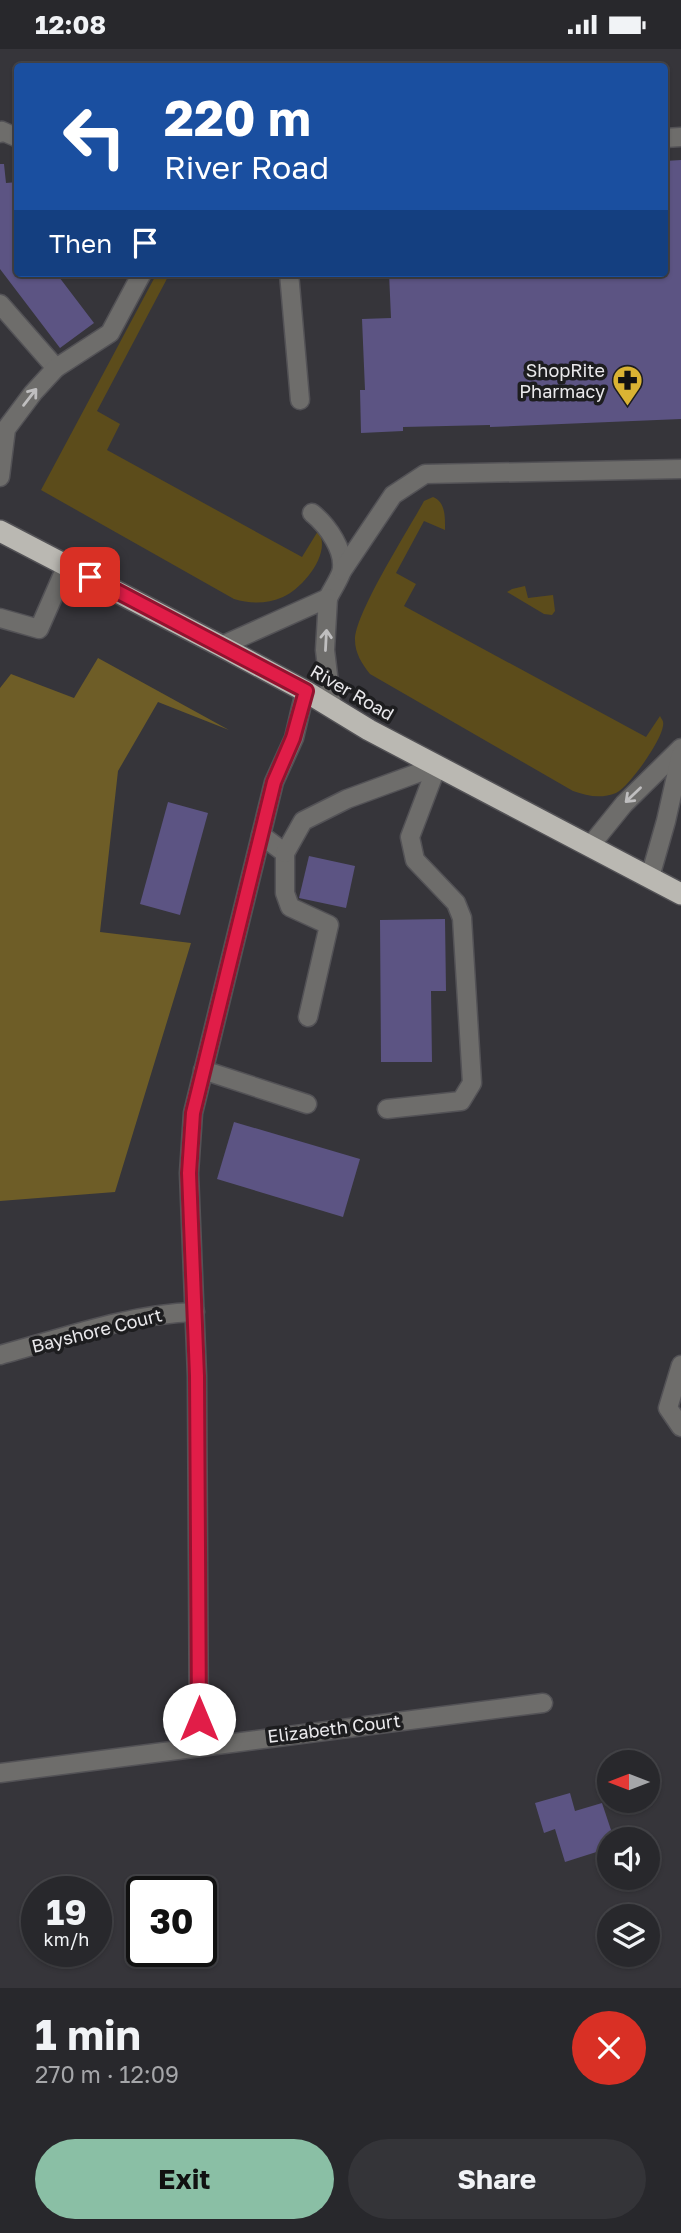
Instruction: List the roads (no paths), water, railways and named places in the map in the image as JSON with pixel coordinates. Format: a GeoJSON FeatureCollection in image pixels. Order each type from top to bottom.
{"type":"FeatureCollection","features":[{"type":"Feature","properties":{"kind":"highway","name":"River Road"},"geometry":{"type":"LineString","coordinates":[[0,531],[306,691],[369,730],[681,894]]}},
{"type":"Feature","properties":{"kind":"street"},"geometry":{"type":"LineString","coordinates":[[0,477],[6,429],[56,368],[110,333],[140,277]]}},
{"type":"Feature","properties":{"kind":"street"},"geometry":{"type":"LineString","coordinates":[[289,277],[300,400]]}},
{"type":"Feature","properties":{"kind":"street"},"geometry":{"type":"LineString","coordinates":[[0,304],[56,368]]}},
{"type":"Feature","properties":{"kind":"street"},"geometry":{"type":"LineString","coordinates":[[332,708],[325,650],[328,599],[342,571],[393,495],[425,474],[681,469]]}},
{"type":"Feature","properties":{"kind":"street"},"geometry":{"type":"LineString","coordinates":[[312,513],[324,523],[334,541],[342,571]]}},
{"type":"Feature","properties":{"kind":"street"},"geometry":{"type":"LineString","coordinates":[[0,618],[39,629],[67,565]]}},
{"type":"Feature","properties":{"kind":"street"},"geometry":{"type":"LineString","coordinates":[[221,646],[328,599]]}},
{"type":"Feature","properties":{"kind":"street"},"geometry":{"type":"LineString","coordinates":[[199,1745],[197,1376],[189,1173],[193,1113],[274,782],[293,738],[306,691]]}},
{"type":"Feature","properties":{"kind":"street"},"geometry":{"type":"LineString","coordinates":[[590,846],[624,804],[681,748]]}},
{"type":"Feature","properties":{"kind":"street"},"geometry":{"type":"LineString","coordinates":[[650,877],[681,754]]}},
{"type":"Feature","properties":{"kind":"street"},"geometry":{"type":"LineString","coordinates":[[308,1017],[329,925],[290,907],[285,893],[285,853],[303,821],[347,799],[437,766]]}},
{"type":"Feature","properties":{"kind":"street"},"geometry":{"type":"LineString","coordinates":[[387,1108],[461,1101],[472,1083],[462,918],[456,903],[415,860],[410,837],[437,766]]}},
{"type":"Feature","properties":{"kind":"street"},"geometry":{"type":"LineString","coordinates":[[261,835],[285,853]]}},
{"type":"Feature","properties":{"kind":"street"},"geometry":{"type":"LineString","coordinates":[[203,1070],[307,1104]]}},
{"type":"Feature","properties":{"kind":"street","name":"Bayshore Court"},"geometry":{"type":"LineString","coordinates":[[0,1355],[134,1320],[167,1313],[195,1313]]}},
{"type":"Feature","properties":{"kind":"street"},"geometry":{"type":"LineString","coordinates":[[681,1365],[668,1408],[681,1427]]}},
{"type":"Feature","properties":{"kind":"street","name":"Elizabeth Court"},"geometry":{"type":"LineString","coordinates":[[0,1773],[199,1745],[543,1703]]}},
{"type":"Feature","properties":{"kind":"place","name":"ShopRite Pharmacy"},"geometry":{"type":"Point","coordinates":[628,408]}}]}
